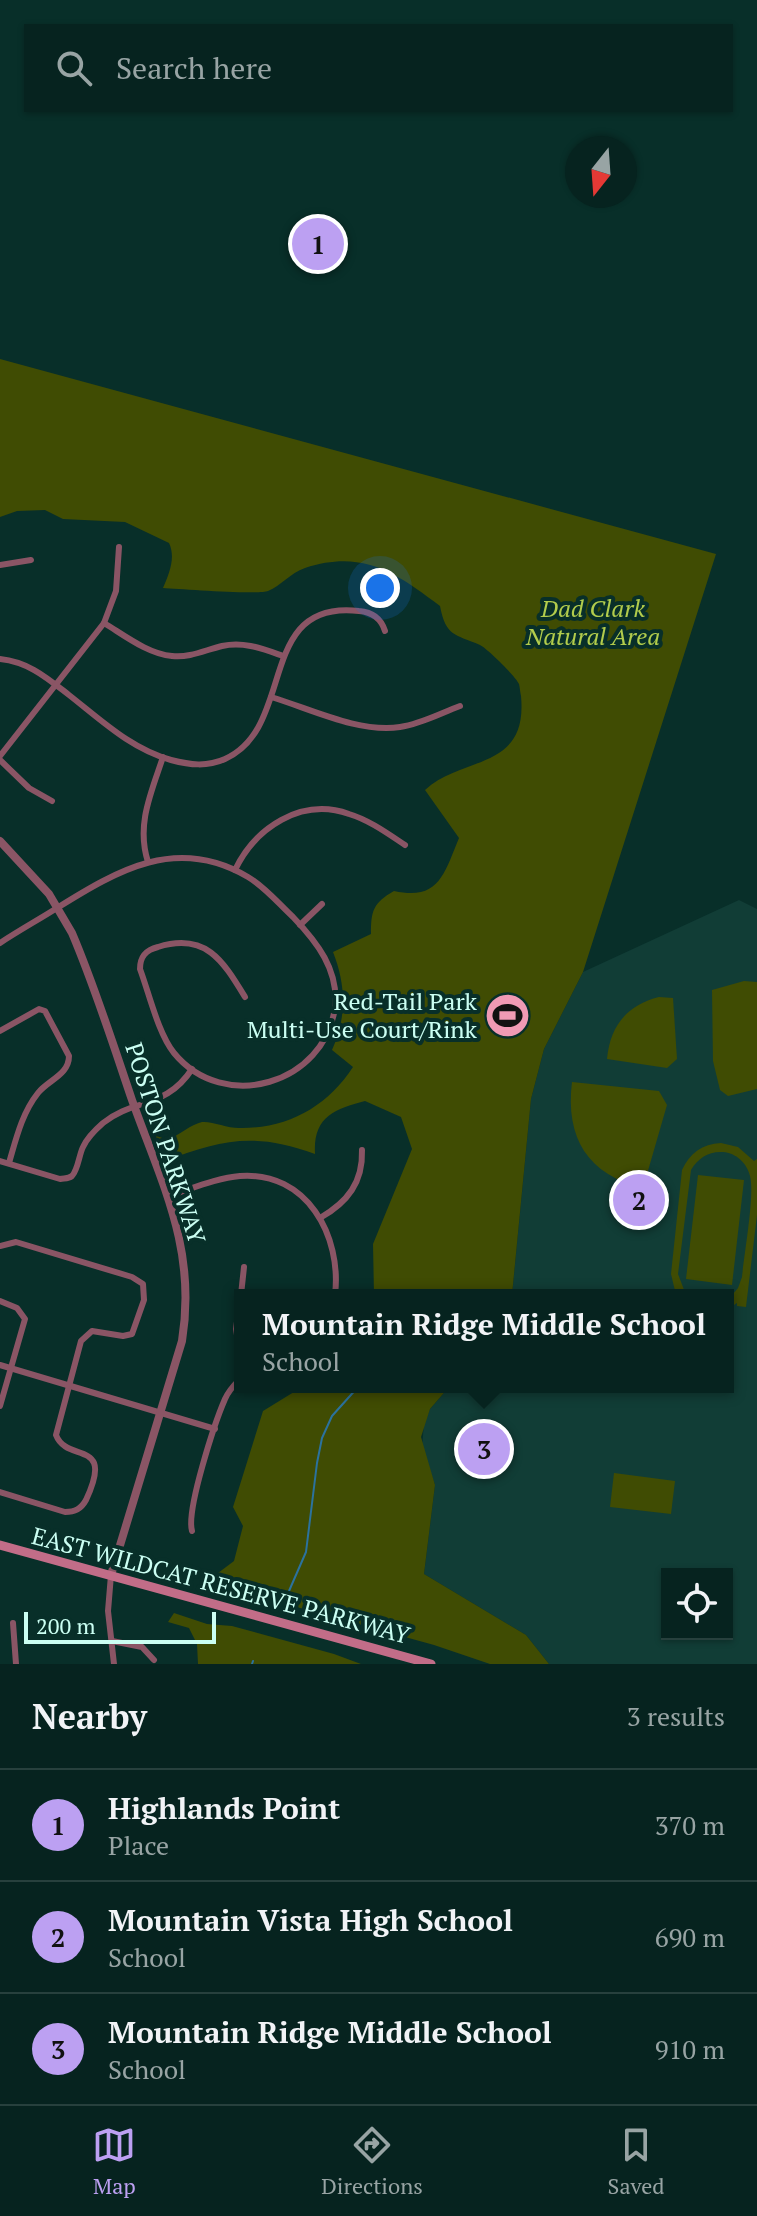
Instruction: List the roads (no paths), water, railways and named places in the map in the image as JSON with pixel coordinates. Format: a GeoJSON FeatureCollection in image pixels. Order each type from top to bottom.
{"type":"FeatureCollection","features":[{"type":"Feature","properties":{"kind":"main road","name":"EAST WILDCAT RESERVE PARKWAY"},"geometry":{"type":"LineString","coordinates":[[0,1545],[431,1664]]}},
{"type":"Feature","properties":{"kind":"street"},"geometry":{"type":"LineString","coordinates":[[52,801],[36,794],[0,758],[104,623],[116,591],[119,547]]}},
{"type":"Feature","properties":{"kind":"street"},"geometry":{"type":"LineString","coordinates":[[0,565],[31,560]]}},
{"type":"Feature","properties":{"kind":"street"},"geometry":{"type":"LineString","coordinates":[[0,659],[29,666],[128,741],[163,757],[202,765],[233,755],[244,748],[259,730],[283,656],[299,629],[319,615],[345,609],[372,614],[380,620],[385,631]]}},
{"type":"Feature","properties":{"kind":"street"},"geometry":{"type":"LineString","coordinates":[[104,623],[152,651],[166,655],[185,656],[241,644],[283,656]]}},
{"type":"Feature","properties":{"kind":"street"},"geometry":{"type":"LineString","coordinates":[[271,697],[364,726],[387,728],[417,723],[460,706]]}},
{"type":"Feature","properties":{"kind":"street"},"geometry":{"type":"LineString","coordinates":[[148,862],[142,823],[163,757]]}},
{"type":"Feature","properties":{"kind":"street"},"geometry":{"type":"LineString","coordinates":[[235,870],[252,842],[270,826],[287,817],[313,810],[347,813],[363,819],[405,845]]}},
{"type":"Feature","properties":{"kind":"street","name":"POSTON PARKWAY"},"geometry":{"type":"LineString","coordinates":[[0,841],[36,878],[58,907],[82,956],[168,1196],[183,1252],[187,1304],[182,1341],[111,1575]]}},
{"type":"Feature","properties":{"kind":"street"},"geometry":{"type":"LineString","coordinates":[[0,943],[102,879],[148,862],[192,859],[235,870],[264,889],[320,948],[334,986],[335,1004],[332,1019],[316,1053],[287,1076],[259,1086],[221,1083],[192,1069],[174,1053],[164,1035],[140,969],[144,954],[150,949],[179,942],[201,946],[225,965],[245,997]]}},
{"type":"Feature","properties":{"kind":"street"},"geometry":{"type":"LineString","coordinates":[[300,925],[322,904]]}},
{"type":"Feature","properties":{"kind":"street"},"geometry":{"type":"LineString","coordinates":[[0,1031],[39,1009],[45,1011],[69,1056],[65,1070],[42,1088],[26,1111],[9,1163]]}},
{"type":"Feature","properties":{"kind":"street"},"geometry":{"type":"LineString","coordinates":[[0,1161],[60,1179],[68,1178],[74,1174],[90,1136],[107,1119],[167,1095],[184,1082],[192,1069]]}},
{"type":"Feature","properties":{"kind":"street"},"geometry":{"type":"LineString","coordinates":[[320,1218],[339,1206],[353,1190],[359,1178],[362,1150]]}},
{"type":"Feature","properties":{"kind":"street"},"geometry":{"type":"LineString","coordinates":[[168,1196],[234,1177],[258,1177],[292,1189],[320,1218],[334,1254],[335,1289]]}},
{"type":"Feature","properties":{"kind":"street"},"geometry":{"type":"LineString","coordinates":[[0,1246],[16,1242],[132,1277],[143,1284],[144,1300],[132,1334],[123,1336],[96,1331],[88,1333],[81,1341],[56,1435],[64,1446],[88,1454],[94,1461],[86,1499],[81,1507],[70,1512],[0,1492]]}},
{"type":"Feature","properties":{"kind":"street"},"geometry":{"type":"LineString","coordinates":[[241,1289],[244,1267]]}},
{"type":"Feature","properties":{"kind":"street"},"geometry":{"type":"LineString","coordinates":[[0,1301],[17,1308],[25,1319],[0,1406]]}},
{"type":"Feature","properties":{"kind":"street"},"geometry":{"type":"LineString","coordinates":[[0,1365],[215,1429]]}},
{"type":"Feature","properties":{"kind":"street"},"geometry":{"type":"LineString","coordinates":[[192,1531],[192,1508],[215,1429],[227,1395],[234,1386]]}},
{"type":"Feature","properties":{"kind":"street"},"geometry":{"type":"LineString","coordinates":[[111,1575],[108,1611],[114,1664]]}},
{"type":"Feature","properties":{"kind":"street"},"geometry":{"type":"LineString","coordinates":[[13,1623],[16,1664]]}},
{"type":"Feature","properties":{"kind":"street"},"geometry":{"type":"LineString","coordinates":[[112,1641],[142,1647],[154,1660]]}},
{"type":"Feature","properties":{"kind":"waterway"},"geometry":{"type":"LineString","coordinates":[[289,1591],[306,1552],[322,1438],[332,1416],[353,1393]]}},
{"type":"Feature","properties":{"kind":"place","name":"Highlands Point"},"geometry":{"type":"Point","coordinates":[318,244]}},
{"type":"Feature","properties":{"kind":"place","name":"Red-Tail Park Multi-Use Court/Rink"},"geometry":{"type":"Point","coordinates":[508,1015]}},
{"type":"Feature","properties":{"kind":"place","name":"Mountain Vista High School"},"geometry":{"type":"Point","coordinates":[639,1200]}},
{"type":"Feature","properties":{"kind":"place","name":"Mountain Ridge Middle School"},"geometry":{"type":"Point","coordinates":[484,1449]}},
{"type":"Feature","properties":{"kind":"park label","name":"Dad Clark Natural Area"},"geometry":{"type":"Point","coordinates":[593,622]}}]}
